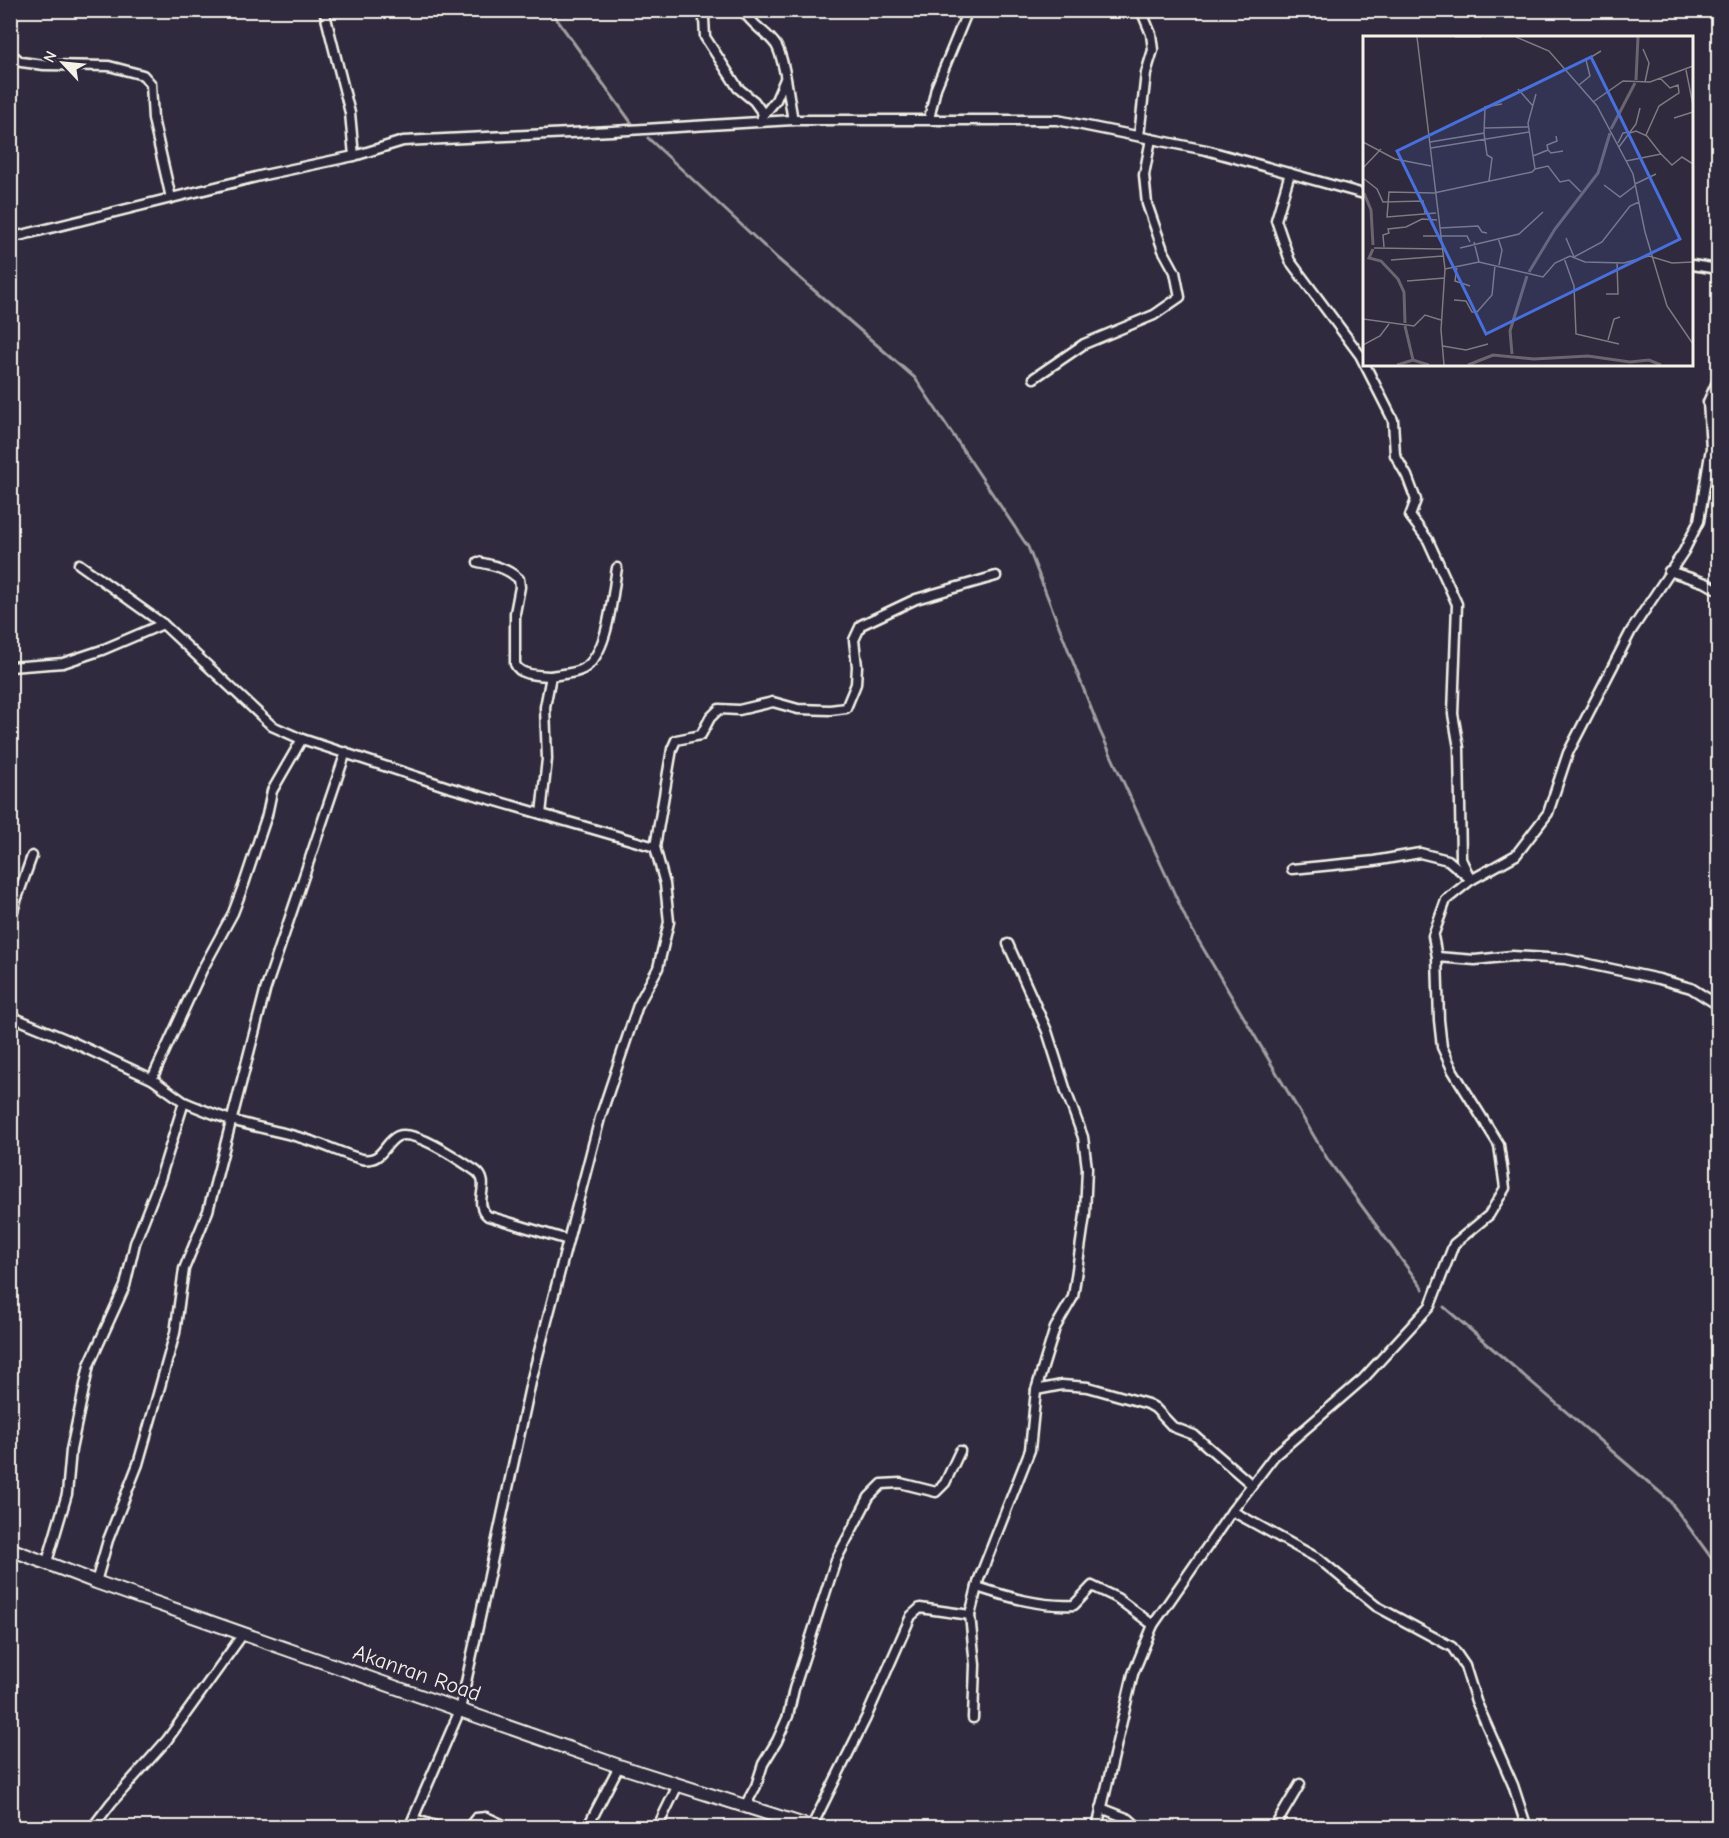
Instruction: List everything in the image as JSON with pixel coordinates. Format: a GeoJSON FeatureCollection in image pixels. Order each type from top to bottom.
{"type":"FeatureCollection","features":[{"type":"Feature","properties":{"kind":"main road","name":"Akanran Road"},"geometry":{"type":"LineString","coordinates":[[10,1549],[96,1582],[619,1766],[812,1827]]}},
{"type":"Feature","properties":{"kind":"street"},"geometry":{"type":"LineString","coordinates":[[324,10],[350,113],[354,156]]}},
{"type":"Feature","properties":{"kind":"street"},"geometry":{"type":"LineString","coordinates":[[708,10],[704,18],[705,37],[738,88],[754,101],[761,118]]}},
{"type":"Feature","properties":{"kind":"street"},"geometry":{"type":"LineString","coordinates":[[743,10],[750,22],[765,33],[777,47],[793,120]]}},
{"type":"Feature","properties":{"kind":"street"},"geometry":{"type":"LineString","coordinates":[[929,119],[936,88],[968,10]]}},
{"type":"Feature","properties":{"kind":"street"},"geometry":{"type":"LineString","coordinates":[[1138,136],[1146,73],[1153,50],[1151,34],[1141,10]]}},
{"type":"Feature","properties":{"kind":"street"},"geometry":{"type":"LineString","coordinates":[[10,53],[21,62],[44,65],[109,66],[143,75],[151,84],[153,119],[171,198]]}},
{"type":"Feature","properties":{"kind":"street"},"geometry":{"type":"LineString","coordinates":[[761,118],[776,100],[785,78]]}},
{"type":"Feature","properties":{"kind":"street"},"geometry":{"type":"LineString","coordinates":[[10,238],[264,175],[354,156],[404,141],[612,131],[761,118],[1057,120],[1206,150],[1363,193]]}},
{"type":"Feature","properties":{"kind":"street"},"geometry":{"type":"LineString","coordinates":[[1034,378],[1084,344],[1154,315],[1180,297],[1175,272],[1162,250],[1147,204],[1144,175],[1151,139]]}},
{"type":"Feature","properties":{"kind":"street"},"geometry":{"type":"LineString","coordinates":[[1290,173],[1276,220],[1290,261],[1363,361]]}},
{"type":"Feature","properties":{"kind":"street"},"geometry":{"type":"LineString","coordinates":[[1693,265],[1719,269]]}},
{"type":"Feature","properties":{"kind":"street"},"geometry":{"type":"LineString","coordinates":[[1366,366],[1394,420],[1395,455],[1407,476],[1416,500],[1410,516],[1428,540],[1457,604],[1454,714],[1459,748],[1461,859],[1471,880]]}},
{"type":"Feature","properties":{"kind":"street"},"geometry":{"type":"LineString","coordinates":[[1097,1827],[1133,1674],[1153,1625],[1232,1511],[1274,1456],[1363,1379],[1430,1306],[1454,1244],[1489,1215],[1505,1188],[1499,1145],[1453,1071],[1442,1047],[1437,957],[1433,936],[1446,900],[1471,880],[1516,855],[1548,813],[1568,753],[1631,631],[1684,551],[1699,521],[1711,448],[1708,402],[1719,380]]}},
{"type":"Feature","properties":{"kind":"street"},"geometry":{"type":"LineString","coordinates":[[478,562],[507,570],[519,579],[520,587],[515,613],[515,664],[521,672],[551,676],[581,670],[591,663],[604,637],[617,568]]}},
{"type":"Feature","properties":{"kind":"street"},"geometry":{"type":"LineString","coordinates":[[79,564],[163,624],[272,726],[302,739],[448,788],[655,847]]}},
{"type":"Feature","properties":{"kind":"street"},"geometry":{"type":"LineString","coordinates":[[1669,571],[1706,583],[1719,590]]}},
{"type":"Feature","properties":{"kind":"street"},"geometry":{"type":"LineString","coordinates":[[409,1827],[460,1710],[531,1382],[600,1118],[638,1005],[658,968],[669,922],[665,885],[655,847],[672,749],[676,740],[701,735],[710,718],[719,710],[739,710],[772,702],[798,709],[846,708],[856,684],[854,640],[861,625],[916,599],[996,576]]}},
{"type":"Feature","properties":{"kind":"street"},"geometry":{"type":"LineString","coordinates":[[10,667],[63,663],[102,650],[163,624]]}},
{"type":"Feature","properties":{"kind":"street"},"geometry":{"type":"LineString","coordinates":[[541,814],[547,759],[544,707],[551,676]]}},
{"type":"Feature","properties":{"kind":"street"},"geometry":{"type":"LineString","coordinates":[[152,1079],[202,970],[232,913],[267,815],[272,791],[302,739]]}},
{"type":"Feature","properties":{"kind":"street"},"geometry":{"type":"LineString","coordinates":[[96,1582],[108,1540],[138,1464],[175,1333],[184,1269],[208,1211],[266,991],[346,752]]}},
{"type":"Feature","properties":{"kind":"street"},"geometry":{"type":"LineString","coordinates":[[1292,869],[1420,854],[1448,860],[1471,880]]}},
{"type":"Feature","properties":{"kind":"street"},"geometry":{"type":"LineString","coordinates":[[10,921],[32,856]]}},
{"type":"Feature","properties":{"kind":"street"},"geometry":{"type":"LineString","coordinates":[[973,1718],[975,1676],[970,1615],[977,1587],[1030,1450],[1036,1390],[1055,1328],[1073,1297],[1085,1215],[1087,1168],[1083,1137],[1047,1031],[1008,944]]}},
{"type":"Feature","properties":{"kind":"street"},"geometry":{"type":"LineString","coordinates":[[1437,957],[1475,960],[1512,956],[1565,958],[1691,988],[1719,1005]]}},
{"type":"Feature","properties":{"kind":"street"},"geometry":{"type":"LineString","coordinates":[[10,1016],[78,1044],[152,1079],[184,1102],[231,1120],[311,1141],[362,1159],[371,1160],[380,1155],[396,1136],[407,1135],[436,1146],[479,1173],[483,1187],[480,1206],[488,1216],[568,1240]]}},
{"type":"Feature","properties":{"kind":"street"},"geometry":{"type":"LineString","coordinates":[[47,1562],[68,1494],[70,1450],[89,1365],[124,1286],[135,1243],[160,1179],[184,1102]]}},
{"type":"Feature","properties":{"kind":"street"},"geometry":{"type":"LineString","coordinates":[[1036,1390],[1062,1385],[1088,1387],[1148,1404],[1155,1408],[1173,1428],[1194,1435],[1252,1485]]}},
{"type":"Feature","properties":{"kind":"street"},"geometry":{"type":"LineString","coordinates":[[745,1806],[756,1786],[763,1764],[788,1716],[794,1689],[836,1560],[869,1497],[882,1484],[900,1483],[936,1492],[945,1483],[960,1450]]}},
{"type":"Feature","properties":{"kind":"street"},"geometry":{"type":"LineString","coordinates":[[1232,1511],[1319,1558],[1376,1606],[1452,1647],[1466,1666],[1476,1701],[1513,1785],[1525,1822],[1524,1827]]}},
{"type":"Feature","properties":{"kind":"street"},"geometry":{"type":"LineString","coordinates":[[977,1587],[1016,1599],[1074,1605],[1092,1586],[1117,1598],[1153,1625]]}},
{"type":"Feature","properties":{"kind":"street"},"geometry":{"type":"LineString","coordinates":[[812,1827],[866,1718],[911,1616],[920,1608],[970,1615]]}},
{"type":"Feature","properties":{"kind":"street"},"geometry":{"type":"LineString","coordinates":[[92,1827],[167,1740],[243,1634]]}},
{"type":"Feature","properties":{"kind":"street"},"geometry":{"type":"LineString","coordinates":[[587,1827],[619,1766]]}},
{"type":"Feature","properties":{"kind":"street"},"geometry":{"type":"LineString","coordinates":[[1274,1827],[1300,1784]]}},
{"type":"Feature","properties":{"kind":"street"},"geometry":{"type":"LineString","coordinates":[[657,1827],[678,1785]]}},
{"type":"Feature","properties":{"kind":"street"},"geometry":{"type":"LineString","coordinates":[[1101,1808],[1129,1819],[1140,1827]]}},
{"type":"Feature","properties":{"kind":"street"},"geometry":{"type":"LineString","coordinates":[[468,1827],[476,1818],[486,1817],[510,1827]]}},
{"type":"Feature","properties":{"kind":"street"},"geometry":{"type":"LineString","coordinates":[[414,1819],[441,1827]]}},
{"type":"Feature","properties":{"kind":"waterway"},"geometry":{"type":"LineString","coordinates":[[550,10],[633,125]]}},
{"type":"Feature","properties":{"kind":"waterway"},"geometry":{"type":"LineString","coordinates":[[648,138],[778,259],[915,378],[1028,547],[1100,731],[1187,921],[1328,1160],[1423,1289]]}},
{"type":"Feature","properties":{"kind":"waterway"},"geometry":{"type":"LineString","coordinates":[[1444,1307],[1669,1500],[1718,1567]]}}]}
